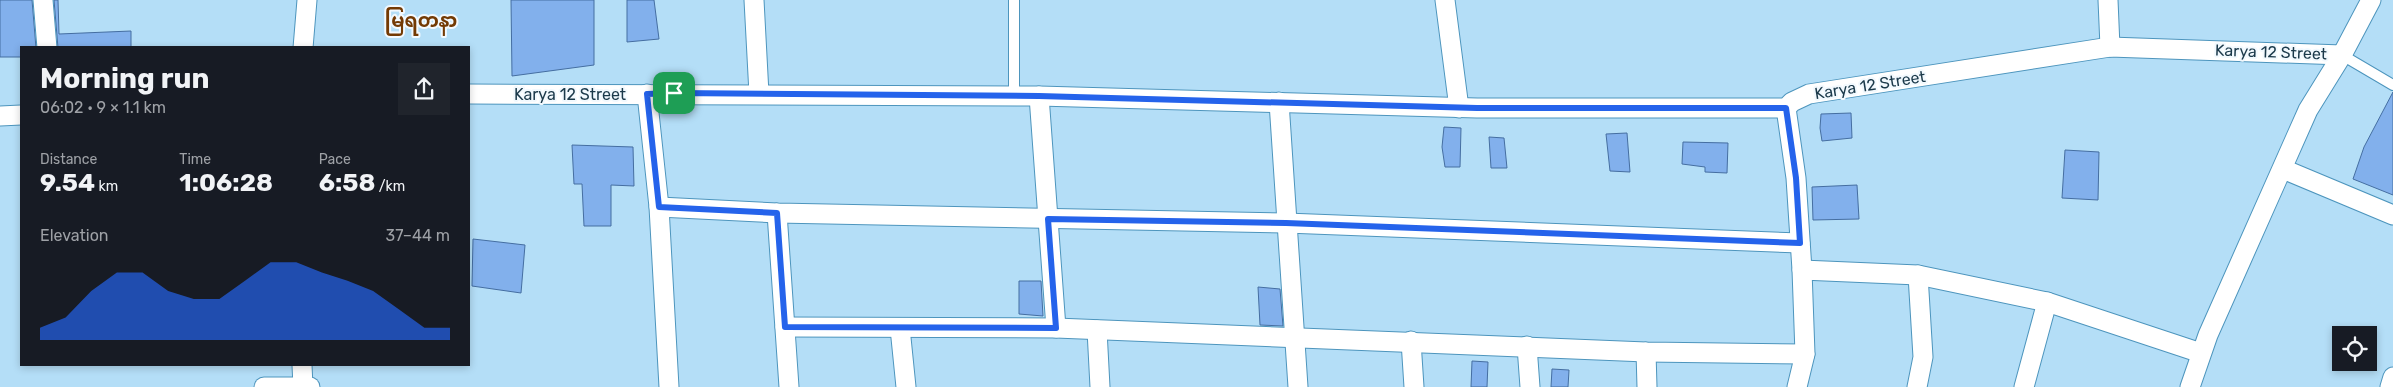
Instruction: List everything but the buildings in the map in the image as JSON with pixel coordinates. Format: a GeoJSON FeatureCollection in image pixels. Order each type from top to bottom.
{"type":"FeatureCollection","features":[{"type":"Feature","properties":{"kind":"street"},"geometry":{"type":"LineString","coordinates":[[43,0],[47,46]]}},
{"type":"Feature","properties":{"kind":"street"},"geometry":{"type":"LineString","coordinates":[[303,46],[307,0]]}},
{"type":"Feature","properties":{"kind":"street"},"geometry":{"type":"LineString","coordinates":[[754,0],[759,94]]}},
{"type":"Feature","properties":{"kind":"street"},"geometry":{"type":"LineString","coordinates":[[1445,0],[1459,108]]}},
{"type":"Feature","properties":{"kind":"street"},"geometry":{"type":"LineString","coordinates":[[2108,0],[2110,47]]}},
{"type":"Feature","properties":{"kind":"street"},"geometry":{"type":"LineString","coordinates":[[2190,387],[2201,353],[2284,169],[2308,110],[2342,55],[2371,0]]}},
{"type":"Feature","properties":{"kind":"street","name":"Karya 12 Street"},"geometry":{"type":"LineString","coordinates":[[470,94],[1039,96],[1459,108],[1786,108],[1792,102],[1809,94],[2110,47],[2342,55]]}},
{"type":"Feature","properties":{"kind":"street"},"geometry":{"type":"LineString","coordinates":[[647,94],[659,207],[669,387]]}},
{"type":"Feature","properties":{"kind":"street"},"geometry":{"type":"LineString","coordinates":[[1039,96],[1056,328]]}},
{"type":"Feature","properties":{"kind":"street"},"geometry":{"type":"LineString","coordinates":[[1279,102],[1298,387]]}},
{"type":"Feature","properties":{"kind":"street"},"geometry":{"type":"LineString","coordinates":[[1786,108],[1796,178],[1802,270],[1805,354],[1798,387]]}},
{"type":"Feature","properties":{"kind":"street"},"geometry":{"type":"LineString","coordinates":[[0,116],[20,116]]}},
{"type":"Feature","properties":{"kind":"street"},"geometry":{"type":"LineString","coordinates":[[2284,169],[2393,215]]}},
{"type":"Feature","properties":{"kind":"street"},"geometry":{"type":"LineString","coordinates":[[659,207],[777,213],[1286,223],[1800,243]]}},
{"type":"Feature","properties":{"kind":"street"},"geometry":{"type":"LineString","coordinates":[[777,213],[789,387]]}},
{"type":"Feature","properties":{"kind":"street"},"geometry":{"type":"LineString","coordinates":[[1802,270],[1918,275],[2047,302],[2201,353]]}},
{"type":"Feature","properties":{"kind":"street"},"geometry":{"type":"LineString","coordinates":[[1917,387],[1923,357],[1918,275]]}},
{"type":"Feature","properties":{"kind":"street"},"geometry":{"type":"LineString","coordinates":[[2024,387],[2047,302]]}},
{"type":"Feature","properties":{"kind":"street"},"geometry":{"type":"LineString","coordinates":[[785,327],[1056,328],[1646,352],[1805,354]]}},
{"type":"Feature","properties":{"kind":"street"},"geometry":{"type":"LineString","coordinates":[[900,328],[906,387]]}},
{"type":"Feature","properties":{"kind":"street"},"geometry":{"type":"LineString","coordinates":[[1097,330],[1100,387]]}},
{"type":"Feature","properties":{"kind":"street"},"geometry":{"type":"LineString","coordinates":[[1411,341],[1414,387]]}},
{"type":"Feature","properties":{"kind":"street"},"geometry":{"type":"LineString","coordinates":[[1527,346],[1530,387]]}},
{"type":"Feature","properties":{"kind":"street"},"geometry":{"type":"LineString","coordinates":[[1646,352],[1647,387]]}},
{"type":"Feature","properties":{"kind":"street"},"geometry":{"type":"LineString","coordinates":[[264,387],[305,387],[302,366]]}},
{"type":"Feature","properties":{"kind":"street"},"geometry":{"type":"LineString","coordinates":[[2390,387],[2393,377]]}},
{"type":"Feature","properties":{"kind":"lane"},"geometry":{"type":"LineString","coordinates":[[1014,0],[1014,96]]}},
{"type":"Feature","properties":{"kind":"lane"},"geometry":{"type":"LineString","coordinates":[[2342,55],[2393,85]]}},
{"type":"Feature","properties":{"kind":"district","name":"မြရတနာ"},"geometry":{"type":"Point","coordinates":[421,20]}},
{"type":"Feature","properties":{"kind":"route"},"geometry":{"type":"LineString","coordinates":[[674,93],[1039,96],[1477,108],[1786,108],[1796,178],[1800,243],[1286,223],[1048,219],[1056,328],[785,327],[777,213],[659,207],[647,94],[674,93]]}}]}
